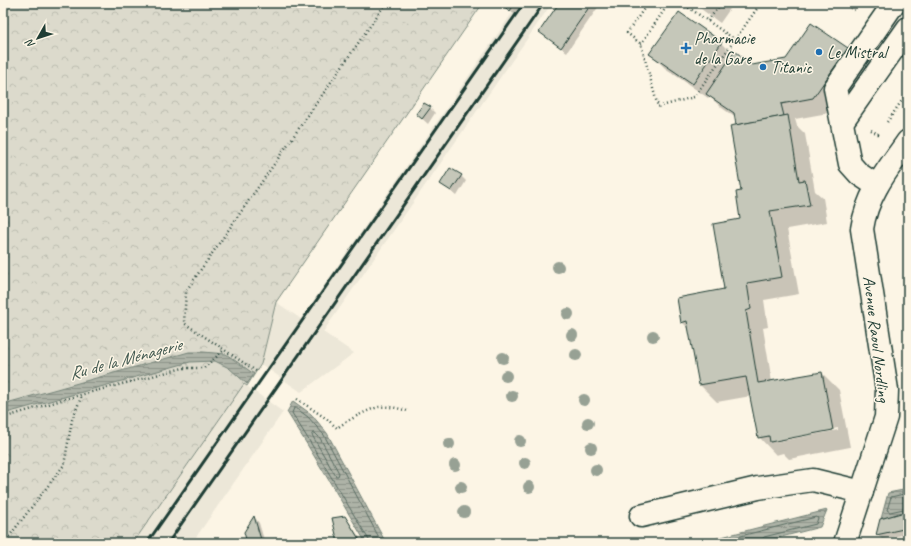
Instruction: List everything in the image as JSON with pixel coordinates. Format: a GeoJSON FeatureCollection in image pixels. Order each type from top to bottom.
{"type":"FeatureCollection","features":[{"type":"Feature","properties":{"kind":"street"},"geometry":{"type":"LineString","coordinates":[[877,186],[859,174],[850,164],[845,118],[835,88],[894,3]]}},
{"type":"Feature","properties":{"kind":"street"},"geometry":{"type":"LineString","coordinates":[[845,118],[908,28]]}},
{"type":"Feature","properties":{"kind":"street","name":"Avenue Raoul Nordling"},"geometry":{"type":"LineString","coordinates":[[845,543],[886,417],[887,400],[882,351],[862,229],[864,216],[877,186],[908,141]]}},
{"type":"Feature","properties":{"kind":"street"},"geometry":{"type":"LineString","coordinates":[[641,516],[758,488],[813,480],[862,492]]}},
{"type":"Feature","properties":{"kind":"path"},"geometry":{"type":"LineString","coordinates":[[256,372],[184,323],[186,291],[386,3]]}},
{"type":"Feature","properties":{"kind":"path"},"geometry":{"type":"LineString","coordinates":[[648,3],[627,33],[641,44],[658,107],[694,96],[761,3]]}},
{"type":"Feature","properties":{"kind":"path"},"geometry":{"type":"LineString","coordinates":[[641,44],[670,3]]}},
{"type":"Feature","properties":{"kind":"path"},"geometry":{"type":"LineString","coordinates":[[682,3],[734,39]]}},
{"type":"Feature","properties":{"kind":"path"},"geometry":{"type":"LineString","coordinates":[[708,21],[721,3]]}},
{"type":"Feature","properties":{"kind":"path"},"geometry":{"type":"LineString","coordinates":[[887,122],[908,92]]}},
{"type":"Feature","properties":{"kind":"path"},"geometry":{"type":"LineString","coordinates":[[845,118],[878,134],[883,128]]}},
{"type":"Feature","properties":{"kind":"path"},"geometry":{"type":"LineString","coordinates":[[3,418],[184,368],[204,368],[224,350]]}},
{"type":"Feature","properties":{"kind":"path"},"geometry":{"type":"LineString","coordinates":[[4,543],[64,465],[72,420],[82,395]]}},
{"type":"Feature","properties":{"kind":"path"},"geometry":{"type":"LineString","coordinates":[[297,399],[327,419],[337,428],[346,421],[379,407],[398,408],[407,411]]}},
{"type":"Feature","properties":{"kind":"shaded area"},"geometry":{"type":"Polygon","coordinates":[[[519,3],[552,3],[323,332],[354,353],[301,392],[261,364],[276,302],[301,319],[519,3]]]}},
{"type":"Feature","properties":{"kind":"shaded area"},"geometry":{"type":"Polygon","coordinates":[[[244,384],[283,412],[192,543],[133,543],[244,384]]]}},
{"type":"Feature","properties":{"kind":"green space"},"geometry":{"type":"Polygon","coordinates":[[[3,3],[483,3],[276,302],[261,364],[247,386],[244,384],[133,543],[3,543],[3,3]]]}},
{"type":"Feature","properties":{"kind":"water"},"geometry":{"type":"Polygon","coordinates":[[[189,352],[226,354],[254,374],[247,384],[229,368],[215,361],[190,362],[3,414],[3,404],[189,352]]]}},
{"type":"Feature","properties":{"kind":"water"},"geometry":{"type":"Polygon","coordinates":[[[293,401],[311,414],[327,433],[386,543],[366,543],[287,412],[293,401]]]}},
{"type":"Feature","properties":{"kind":"water"},"geometry":{"type":"Polygon","coordinates":[[[908,489],[908,511],[881,519],[888,493],[908,489]]]}},
{"type":"Feature","properties":{"kind":"water"},"geometry":{"type":"Polygon","coordinates":[[[827,510],[820,527],[758,543],[698,543],[827,510]]]}},
{"type":"Feature","properties":{"kind":"building"},"geometry":{"type":"Polygon","coordinates":[[[499,3],[515,3],[510,11],[499,3]]]}},
{"type":"Feature","properties":{"kind":"building"},"geometry":{"type":"Polygon","coordinates":[[[559,3],[592,3],[561,48],[539,32],[559,3]]]}},
{"type":"Feature","properties":{"kind":"building","name":"Pharmacie de la Gare"},"geometry":{"type":"Polygon","coordinates":[[[679,12],[722,42],[693,84],[649,54],[679,12]]]}},
{"type":"Feature","properties":{"kind":"building"},"geometry":{"type":"Polygon","coordinates":[[[811,23],[848,48],[813,98],[781,104],[784,116],[736,125],[734,113],[706,94],[735,51],[752,65],[786,59],[811,23]]]}},
{"type":"Feature","properties":{"kind":"building"},"geometry":{"type":"Polygon","coordinates":[[[424,103],[431,107],[422,119],[416,114],[424,103]]]}},
{"type":"Feature","properties":{"kind":"building"},"geometry":{"type":"Polygon","coordinates":[[[788,115],[799,181],[805,180],[810,205],[770,211],[782,277],[747,283],[751,309],[746,311],[758,383],[822,372],[833,430],[770,442],[769,436],[758,438],[746,377],[699,385],[687,321],[681,323],[677,298],[724,289],[713,224],[740,219],[736,192],[741,191],[730,126],[788,115]]]}},
{"type":"Feature","properties":{"kind":"building"},"geometry":{"type":"Polygon","coordinates":[[[450,168],[462,175],[451,191],[440,184],[450,168]]]}},
{"type":"Feature","properties":{"kind":"building"},"geometry":{"type":"Polygon","coordinates":[[[908,511],[908,528],[876,535],[880,519],[908,511]]]}},
{"type":"Feature","properties":{"kind":"building"},"geometry":{"type":"Polygon","coordinates":[[[254,516],[262,543],[247,543],[244,532],[254,516]]]}},
{"type":"Feature","properties":{"kind":"building"},"geometry":{"type":"Polygon","coordinates":[[[345,516],[359,539],[338,543],[332,518],[345,516]]]}},
{"type":"Feature","properties":{"kind":"railway"},"geometry":{"type":"LineString","coordinates":[[147,543],[524,3]]}},
{"type":"Feature","properties":{"kind":"railway"},"geometry":{"type":"LineString","coordinates":[[168,543],[544,3]]}},
{"type":"Feature","properties":{"kind":"place","name":"Pharmacie de la Gare"},"geometry":{"type":"Point","coordinates":[686,48]}},
{"type":"Feature","properties":{"kind":"place","name":"Le Mistral"},"geometry":{"type":"Point","coordinates":[819,52]}},
{"type":"Feature","properties":{"kind":"place","name":"Titanic"},"geometry":{"type":"Point","coordinates":[763,67]}},
{"type":"Feature","properties":{"kind":"water label","name":"Ru de la Ménagerie"},"geometry":{"type":"Point","coordinates":[125,359]}}]}
